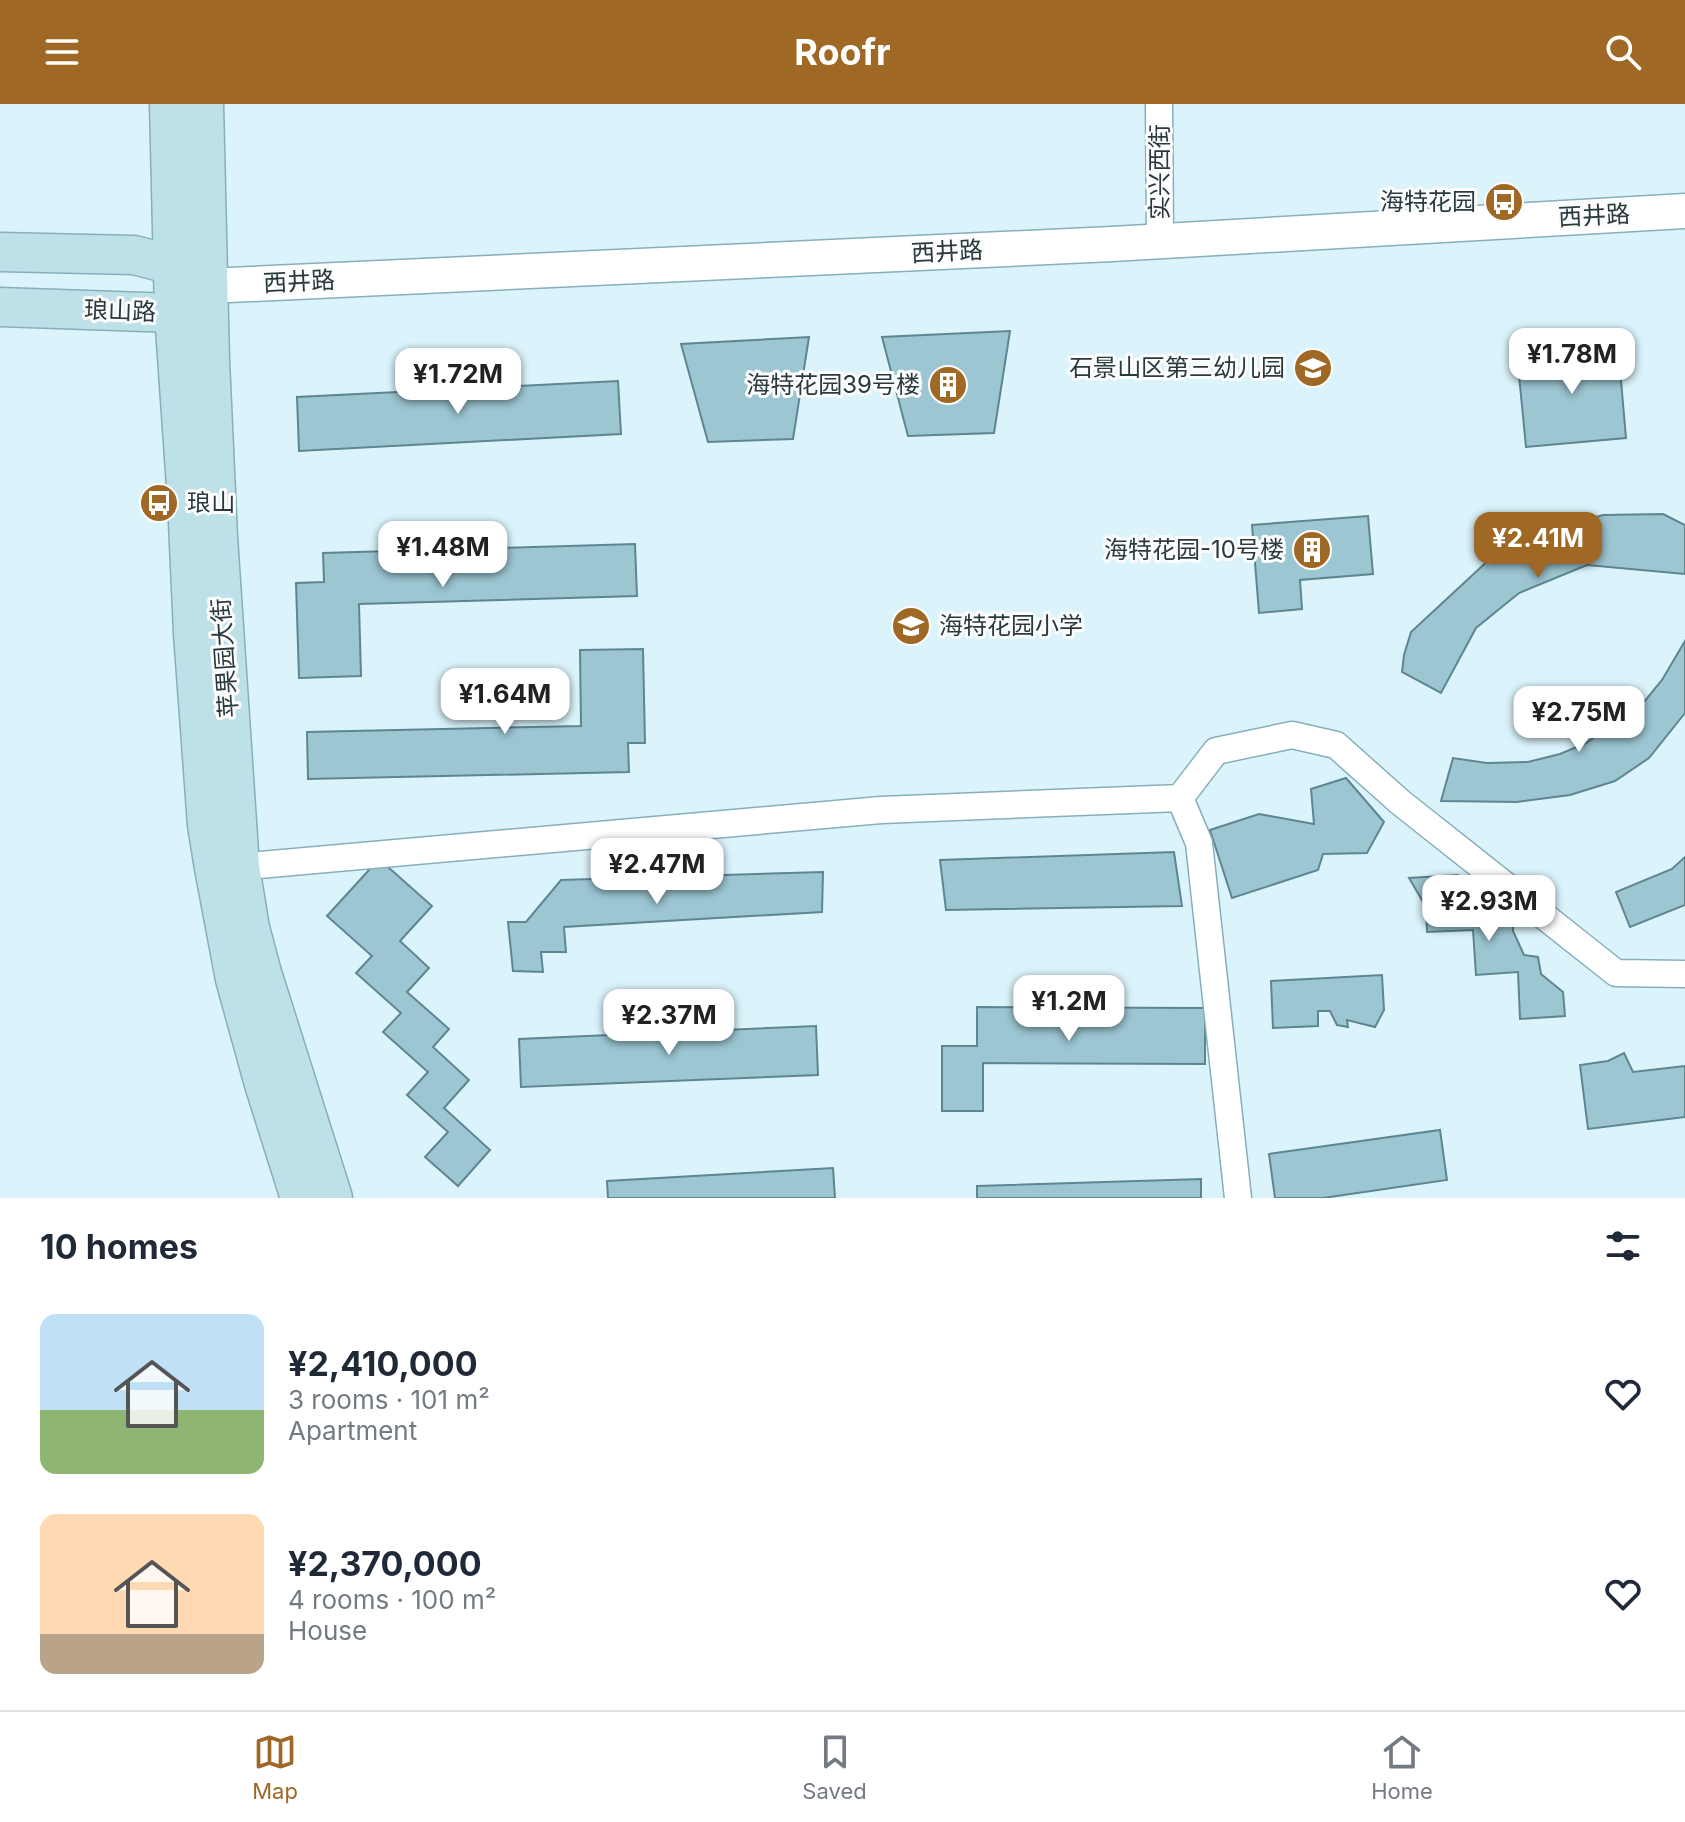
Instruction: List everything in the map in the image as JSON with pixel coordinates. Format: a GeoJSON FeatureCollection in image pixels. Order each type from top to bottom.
{"type":"FeatureCollection","features":[{"type":"Feature","properties":{"kind":"main road","name":"苹果园大街"},"geometry":{"type":"LineString","coordinates":[[169,104],[174,313],[207,825],[250,928],[333,1198]]}},
{"type":"Feature","properties":{"kind":"main road","name":"苹果园大街"},"geometry":{"type":"LineString","coordinates":[[204,104],[227,868],[235,979],[300,1198]]}},
{"type":"Feature","properties":{"kind":"main road","name":"琅山路"},"geometry":{"type":"LineString","coordinates":[[0,252],[134,255],[173,265],[208,286],[174,313],[0,307]]}},
{"type":"Feature","properties":{"kind":"street","name":"实兴西街"},"geometry":{"type":"LineString","coordinates":[[1159,104],[1160,240]]}},
{"type":"Feature","properties":{"kind":"street","name":"西井路"},"geometry":{"type":"LineString","coordinates":[[208,286],[1096,245],[1685,211]]}},
{"type":"Feature","properties":{"kind":"street"},"geometry":{"type":"LineString","coordinates":[[1180,798],[1216,751],[1292,735],[1336,745],[1400,802],[1616,973],[1685,974]]}},
{"type":"Feature","properties":{"kind":"street"},"geometry":{"type":"LineString","coordinates":[[227,868],[881,810],[1180,798]]}},
{"type":"Feature","properties":{"kind":"street"},"geometry":{"type":"LineString","coordinates":[[1180,798],[1199,843],[1238,1198]]}},
{"type":"Feature","properties":{"kind":"building","name":"海特花园39号楼"},"geometry":{"type":"Polygon","coordinates":[[[1010,331],[994,433],[908,436],[882,337],[1010,331]]]}},
{"type":"Feature","properties":{"kind":"building"},"geometry":{"type":"Polygon","coordinates":[[[809,337],[793,439],[708,442],[681,344],[809,337]]]}},
{"type":"Feature","properties":{"kind":"building"},"geometry":{"type":"Polygon","coordinates":[[[1618,346],[1626,438],[1526,447],[1517,355],[1618,346]]]}},
{"type":"Feature","properties":{"kind":"building"},"geometry":{"type":"Polygon","coordinates":[[[618,381],[621,434],[299,451],[297,397],[618,381]]]}},
{"type":"Feature","properties":{"kind":"building"},"geometry":{"type":"Polygon","coordinates":[[[1663,514],[1685,525],[1685,574],[1587,565],[1519,593],[1476,628],[1441,693],[1402,672],[1411,632],[1506,544],[1603,515],[1663,514]]]}},
{"type":"Feature","properties":{"kind":"building","name":"海特花园-10号楼"},"geometry":{"type":"Polygon","coordinates":[[[1368,516],[1373,574],[1300,580],[1302,609],[1259,613],[1252,525],[1368,516]]]}},
{"type":"Feature","properties":{"kind":"building"},"geometry":{"type":"Polygon","coordinates":[[[635,544],[637,596],[359,604],[361,676],[299,678],[296,583],[324,582],[323,553],[635,544]]]}},
{"type":"Feature","properties":{"kind":"building"},"geometry":{"type":"Polygon","coordinates":[[[1685,641],[1685,713],[1649,758],[1615,781],[1570,795],[1517,802],[1441,801],[1453,758],[1487,763],[1528,762],[1586,743],[1644,702],[1662,680],[1685,641]]]}},
{"type":"Feature","properties":{"kind":"building"},"geometry":{"type":"Polygon","coordinates":[[[643,649],[645,743],[628,743],[629,772],[308,779],[307,732],[581,726],[580,650],[643,649]]]}},
{"type":"Feature","properties":{"kind":"building"},"geometry":{"type":"Polygon","coordinates":[[[1346,778],[1384,822],[1367,853],[1323,854],[1318,870],[1232,898],[1210,830],[1259,814],[1314,824],[1311,789],[1346,778]]]}},
{"type":"Feature","properties":{"kind":"building"},"geometry":{"type":"Polygon","coordinates":[[[1174,852],[1182,906],[946,910],[940,860],[1174,852]]]}},
{"type":"Feature","properties":{"kind":"building"},"geometry":{"type":"Polygon","coordinates":[[[1685,857],[1685,905],[1630,927],[1616,892],[1672,869],[1685,857]]]}},
{"type":"Feature","properties":{"kind":"building"},"geometry":{"type":"Polygon","coordinates":[[[379,859],[432,906],[400,941],[429,968],[407,992],[449,1029],[433,1047],[469,1080],[444,1108],[490,1150],[458,1186],[425,1157],[448,1132],[407,1095],[428,1072],[383,1032],[401,1013],[356,973],[372,956],[327,916],[379,859]]]}},
{"type":"Feature","properties":{"kind":"building"},"geometry":{"type":"Polygon","coordinates":[[[823,872],[822,912],[564,927],[566,952],[541,952],[543,972],[513,971],[508,922],[526,922],[561,880],[823,872]]]}},
{"type":"Feature","properties":{"kind":"building"},"geometry":{"type":"Polygon","coordinates":[[[1458,875],[1464,893],[1480,898],[1480,916],[1513,915],[1513,931],[1524,955],[1538,957],[1541,974],[1563,992],[1565,1016],[1520,1019],[1518,972],[1476,975],[1473,930],[1427,932],[1426,907],[1409,878],[1458,875]]]}},
{"type":"Feature","properties":{"kind":"building"},"geometry":{"type":"Polygon","coordinates":[[[1382,975],[1384,1010],[1375,1027],[1347,1020],[1348,1027],[1337,1025],[1330,1011],[1318,1011],[1318,1026],[1273,1028],[1271,981],[1382,975]]]}},
{"type":"Feature","properties":{"kind":"building"},"geometry":{"type":"Polygon","coordinates":[[[977,1007],[1205,1008],[1205,1064],[983,1063],[983,1111],[942,1111],[942,1046],[977,1046],[977,1007]]]}},
{"type":"Feature","properties":{"kind":"building"},"geometry":{"type":"Polygon","coordinates":[[[816,1026],[818,1075],[521,1087],[519,1039],[816,1026]]]}},
{"type":"Feature","properties":{"kind":"building"},"geometry":{"type":"Polygon","coordinates":[[[1624,1053],[1633,1072],[1685,1066],[1685,1117],[1588,1129],[1580,1065],[1608,1061],[1624,1053]]]}},
{"type":"Feature","properties":{"kind":"building"},"geometry":{"type":"Polygon","coordinates":[[[1440,1130],[1447,1180],[1323,1198],[1275,1198],[1269,1154],[1440,1130]]]}},
{"type":"Feature","properties":{"kind":"building"},"geometry":{"type":"Polygon","coordinates":[[[833,1168],[835,1198],[608,1198],[607,1181],[833,1168]]]}},
{"type":"Feature","properties":{"kind":"building"},"geometry":{"type":"Polygon","coordinates":[[[1201,1179],[1201,1198],[977,1198],[977,1186],[1201,1179]]]}},
{"type":"Feature","properties":{"kind":"place","name":"海特花园"},"geometry":{"type":"Point","coordinates":[1504,202]}},
{"type":"Feature","properties":{"kind":"place","name":"石景山区第三幼儿园"},"geometry":{"type":"Point","coordinates":[1313,368]}},
{"type":"Feature","properties":{"kind":"place","name":"海特花园39号楼"},"geometry":{"type":"Point","coordinates":[948,385]}},
{"type":"Feature","properties":{"kind":"place","name":"琅山"},"geometry":{"type":"Point","coordinates":[159,503]}},
{"type":"Feature","properties":{"kind":"place","name":"海特花园-10号楼"},"geometry":{"type":"Point","coordinates":[1312,550]}},
{"type":"Feature","properties":{"kind":"place","name":"海特花园小学"},"geometry":{"type":"Point","coordinates":[911,626]}}]}
